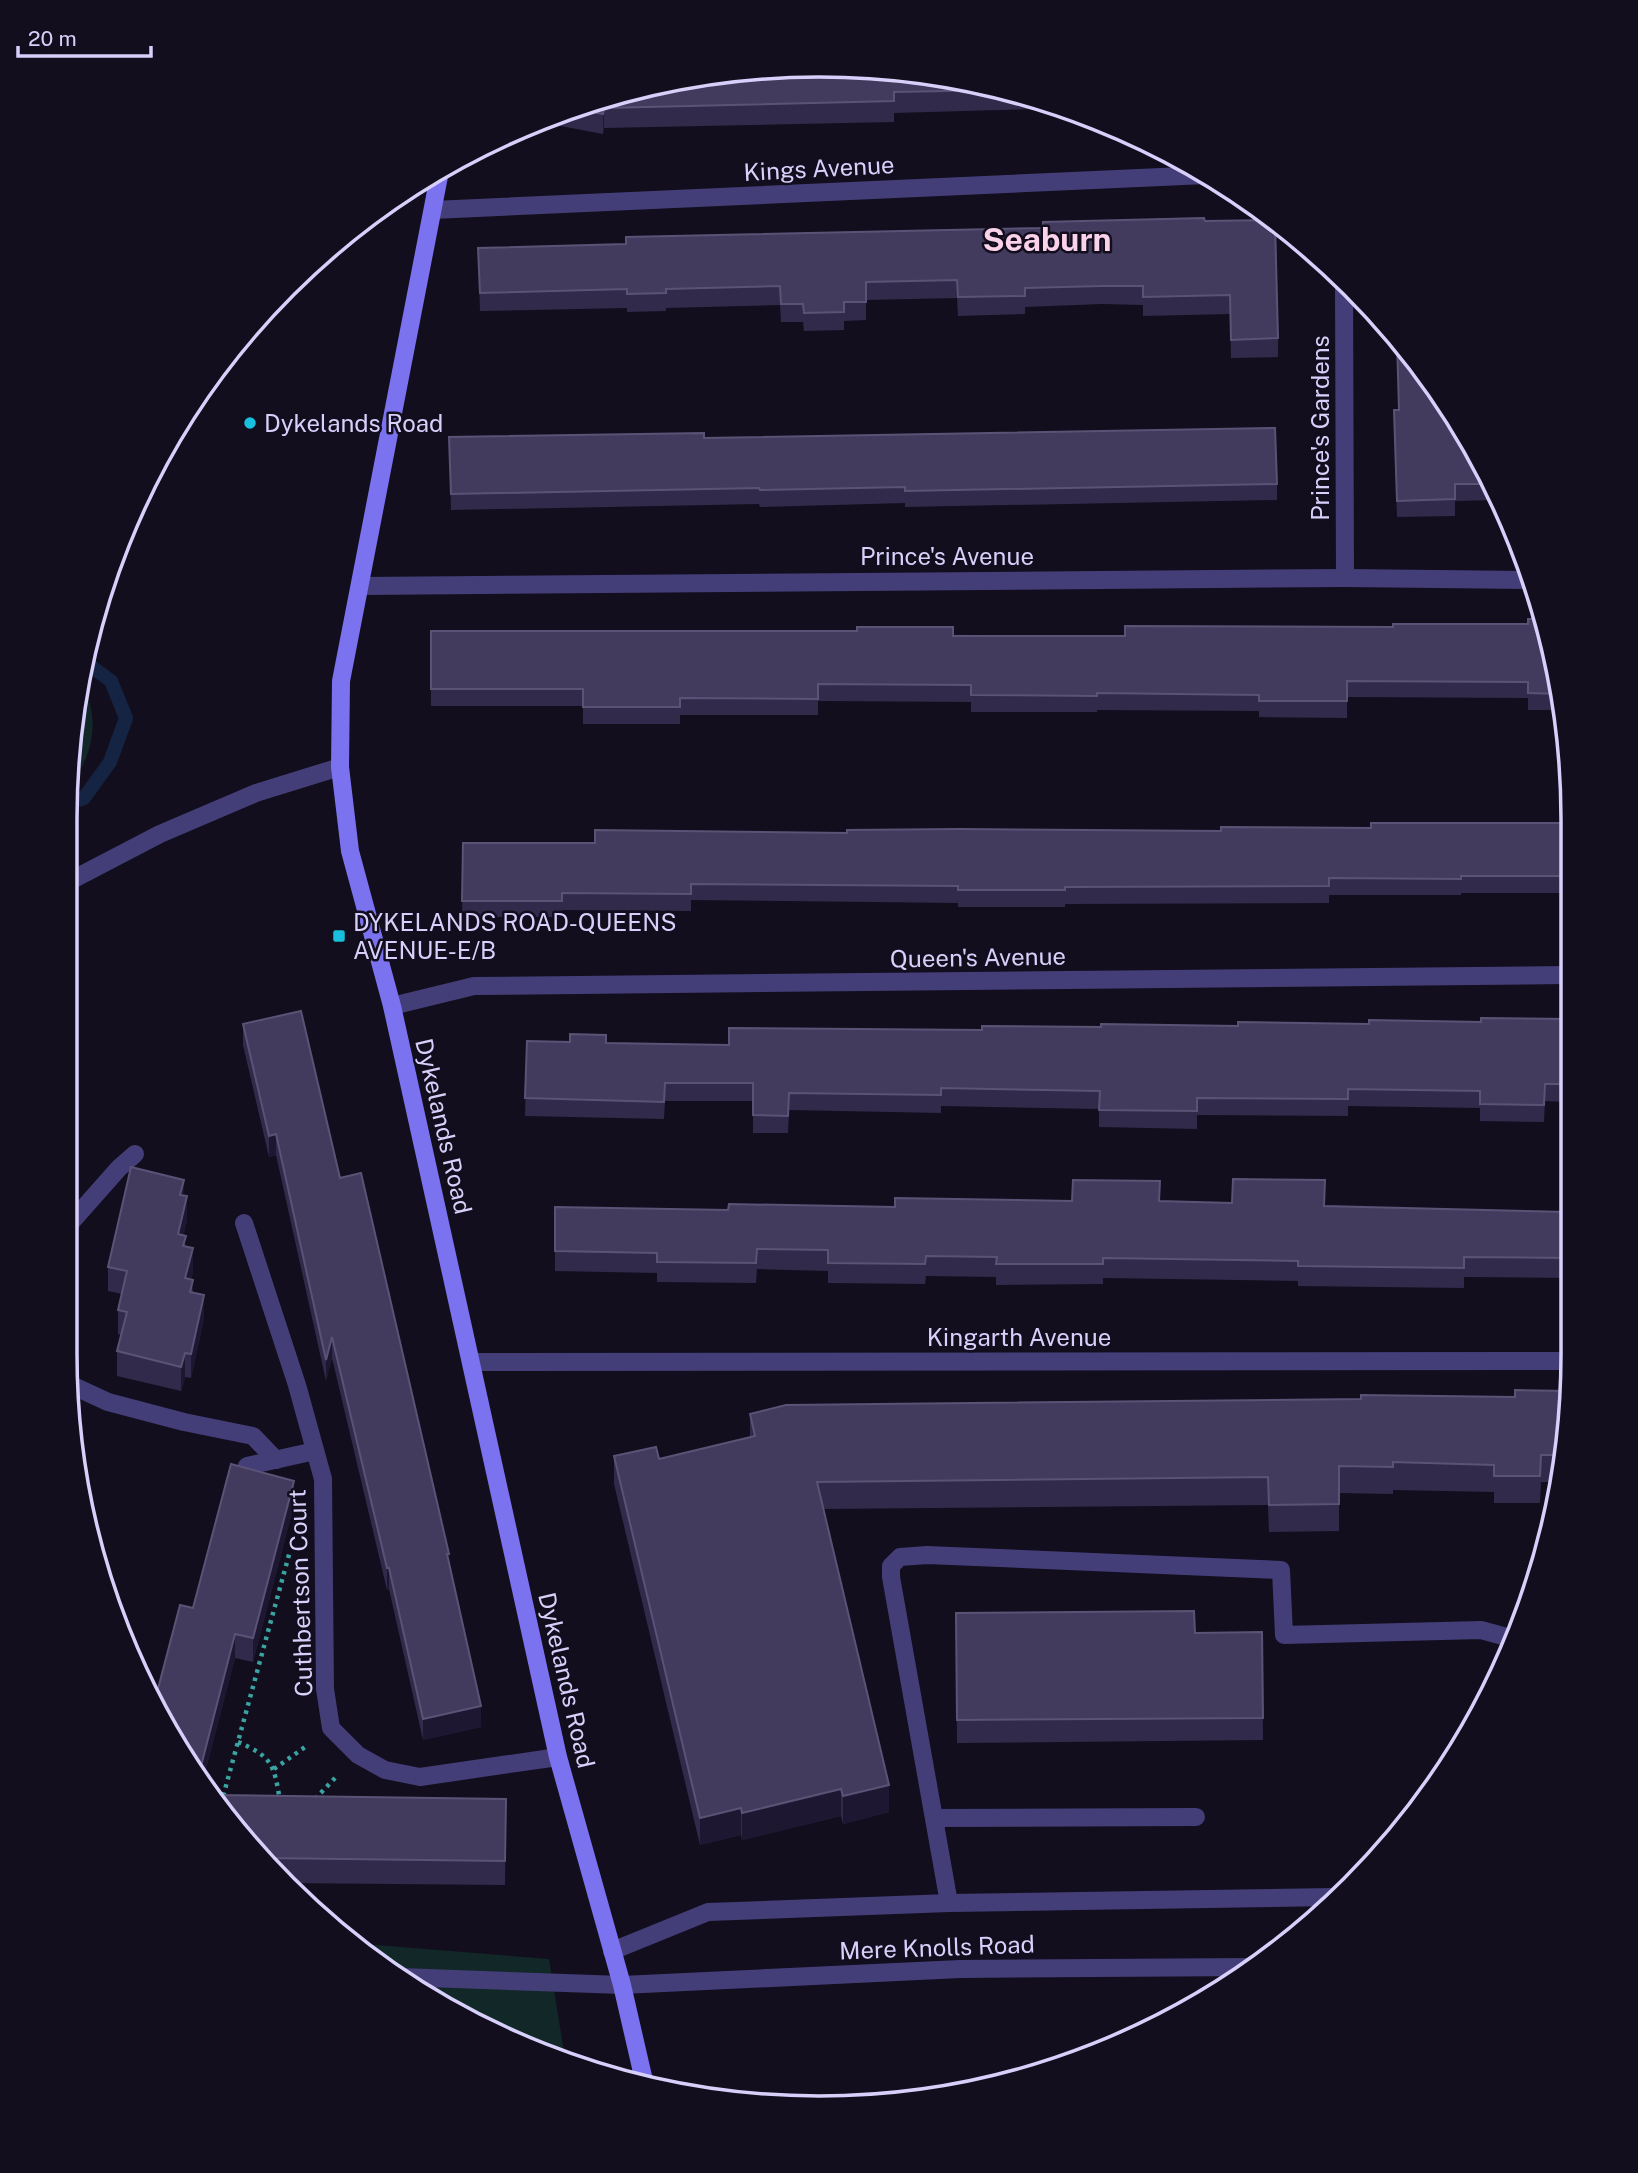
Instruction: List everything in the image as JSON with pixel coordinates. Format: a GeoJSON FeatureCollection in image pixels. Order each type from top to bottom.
{"type":"FeatureCollection","features":[{"type":"Feature","properties":{"kind":"main road","name":"Dykelands Road"},"geometry":{"type":"LineString","coordinates":[[438,182],[341,681],[340,767],[350,851],[392,1006],[558,1757],[622,1985],[643,2075]]}},
{"type":"Feature","properties":{"kind":"street","name":"Kings Avenue"},"geometry":{"type":"LineString","coordinates":[[433,210],[1190,176]]}},
{"type":"Feature","properties":{"kind":"street","name":"Prince's Gardens"},"geometry":{"type":"LineString","coordinates":[[1344,294],[1345,578]]}},
{"type":"Feature","properties":{"kind":"street","name":"Prince's Avenue"},"geometry":{"type":"LineString","coordinates":[[360,586],[1345,578],[1522,580]]}},
{"type":"Feature","properties":{"kind":"street"},"geometry":{"type":"LineString","coordinates":[[77,877],[160,834],[232,803],[340,767]]}},
{"type":"Feature","properties":{"kind":"street","name":"Queen's Avenue"},"geometry":{"type":"LineString","coordinates":[[392,1006],[474,986],[1561,975]]}},
{"type":"Feature","properties":{"kind":"street"},"geometry":{"type":"LineString","coordinates":[[77,1215],[135,1154]]}},
{"type":"Feature","properties":{"kind":"street","name":"Cuthbertson Court"},"geometry":{"type":"LineString","coordinates":[[244,1223],[297,1385],[323,1479],[325,1689],[331,1728],[358,1755],[385,1770],[420,1777],[558,1757]]}},
{"type":"Feature","properties":{"kind":"street","name":"Kingarth Avenue"},"geometry":{"type":"LineString","coordinates":[[472,1362],[1561,1361]]}},
{"type":"Feature","properties":{"kind":"street"},"geometry":{"type":"LineString","coordinates":[[78,1388],[108,1402],[184,1422],[253,1436],[276,1460]]}},
{"type":"Feature","properties":{"kind":"street"},"geometry":{"type":"LineString","coordinates":[[247,1466],[316,1451]]}},
{"type":"Feature","properties":{"kind":"street"},"geometry":{"type":"LineString","coordinates":[[949,1903],[891,1577],[891,1566],[900,1557],[927,1555],[1282,1570],[1284,1635],[1482,1630],[1506,1637]]}},
{"type":"Feature","properties":{"kind":"street"},"geometry":{"type":"LineString","coordinates":[[934,1818],[1196,1817]]}},
{"type":"Feature","properties":{"kind":"street"},"geometry":{"type":"LineString","coordinates":[[612,1951],[708,1912],[949,1903],[1324,1897]]}},
{"type":"Feature","properties":{"kind":"street","name":"Mere Knolls Road"},"geometry":{"type":"LineString","coordinates":[[417,1978],[622,1985],[960,1969],[1237,1967]]}},
{"type":"Feature","properties":{"kind":"path"},"geometry":{"type":"LineString","coordinates":[[223,1796],[300,1515],[323,1509]]}},
{"type":"Feature","properties":{"kind":"path"},"geometry":{"type":"LineString","coordinates":[[238,1742],[260,1751],[274,1769],[281,1809]]}},
{"type":"Feature","properties":{"kind":"path"},"geometry":{"type":"LineString","coordinates":[[314,1800],[358,1755]]}},
{"type":"Feature","properties":{"kind":"green space"},"geometry":{"type":"Polygon","coordinates":[[[87,696],[93,726],[90,747],[79,771],[87,696]]]}},
{"type":"Feature","properties":{"kind":"green space"},"geometry":{"type":"Polygon","coordinates":[[[369,1945],[549,1959],[564,2051],[535,2040],[448,1997],[369,1945]]]}},
{"type":"Feature","properties":{"kind":"building"},"geometry":{"type":"Polygon","coordinates":[[[770,79],[868,79],[962,91],[894,92],[894,101],[607,108],[674,91],[770,79]]]}},
{"type":"Feature","properties":{"kind":"building"},"geometry":{"type":"Polygon","coordinates":[[[1204,218],[1205,221],[1257,220],[1275,234],[1278,338],[1231,340],[1230,295],[1143,297],[1143,286],[1025,288],[1025,296],[958,297],[957,280],[866,282],[866,302],[844,302],[844,312],[804,313],[803,304],[781,304],[780,286],[666,289],[666,293],[627,294],[627,289],[480,293],[478,248],[626,244],[626,237],[1043,228],[1043,222],[1204,218]]]}},
{"type":"Feature","properties":{"kind":"building"},"geometry":{"type":"Polygon","coordinates":[[[1397,354],[1436,407],[1480,484],[1455,484],[1455,499],[1397,501],[1394,410],[1399,410],[1397,354]]]}},
{"type":"Feature","properties":{"kind":"building"},"geometry":{"type":"Polygon","coordinates":[[[1275,428],[1277,484],[905,491],[905,487],[451,494],[449,437],[704,433],[704,438],[1275,428]]]}},
{"type":"Feature","properties":{"kind":"building"},"geometry":{"type":"Polygon","coordinates":[[[1528,619],[1534,619],[1550,694],[1528,693],[1528,682],[1347,681],[1347,701],[1259,701],[1259,695],[971,695],[971,685],[818,684],[818,699],[680,698],[680,707],[583,707],[583,689],[431,689],[431,631],[857,631],[857,627],[953,627],[953,636],[1125,636],[1125,626],[1393,627],[1393,624],[1528,624],[1528,619]]]}},
{"type":"Feature","properties":{"kind":"building"},"geometry":{"type":"Polygon","coordinates":[[[1371,823],[1561,823],[1561,876],[1461,876],[1461,879],[1329,878],[1329,886],[1065,887],[1065,890],[958,890],[958,886],[691,884],[691,894],[562,893],[562,901],[462,901],[463,843],[595,843],[595,830],[847,833],[847,830],[1221,831],[1221,827],[1371,828],[1371,823]]]}},
{"type":"Feature","properties":{"kind":"building"},"geometry":{"type":"Polygon","coordinates":[[[301,1011],[340,1178],[361,1173],[449,1554],[481,1706],[423,1719],[332,1337],[326,1360],[276,1134],[269,1136],[243,1024],[301,1011]]]}},
{"type":"Feature","properties":{"kind":"building"},"geometry":{"type":"Polygon","coordinates":[[[1481,1018],[1561,1019],[1561,1084],[1545,1084],[1544,1105],[1480,1104],[1480,1091],[1348,1089],[1348,1099],[1197,1098],[1197,1111],[1099,1110],[1100,1091],[941,1088],[941,1095],[789,1093],[788,1116],[753,1115],[753,1083],[665,1083],[664,1102],[525,1098],[527,1041],[570,1042],[570,1034],[606,1035],[606,1043],[729,1045],[729,1028],[982,1030],[982,1026],[1101,1027],[1101,1024],[1238,1026],[1238,1022],[1481,1022],[1481,1018]]]}},
{"type":"Feature","properties":{"kind":"building"},"geometry":{"type":"Polygon","coordinates":[[[131,1167],[184,1180],[180,1195],[187,1196],[178,1234],[186,1236],[183,1246],[193,1248],[185,1278],[193,1280],[190,1292],[204,1295],[191,1354],[185,1353],[181,1367],[117,1351],[127,1312],[118,1310],[127,1271],[108,1267],[131,1167]]]}},
{"type":"Feature","properties":{"kind":"building"},"geometry":{"type":"Polygon","coordinates":[[[1233,1179],[1325,1180],[1324,1206],[1561,1212],[1561,1258],[1464,1257],[1464,1268],[1298,1266],[1298,1261],[1103,1258],[1103,1264],[996,1264],[997,1257],[926,1256],[925,1264],[828,1263],[828,1250],[757,1249],[756,1263],[657,1262],[657,1253],[555,1251],[555,1207],[728,1210],[729,1204],[895,1207],[895,1198],[1072,1201],[1073,1180],[1160,1181],[1159,1201],[1232,1203],[1233,1179]]]}},
{"type":"Feature","properties":{"kind":"building"},"geometry":{"type":"Polygon","coordinates":[[[1515,1390],[1559,1391],[1554,1455],[1541,1455],[1540,1476],[1494,1476],[1494,1465],[1393,1462],[1393,1467],[1339,1466],[1339,1504],[1269,1505],[1268,1477],[817,1482],[889,1785],[843,1796],[841,1789],[742,1813],[741,1808],[700,1818],[614,1456],[656,1447],[659,1459],[755,1436],[750,1414],[786,1405],[1361,1399],[1361,1395],[1515,1397],[1515,1390]]]}},
{"type":"Feature","properties":{"kind":"building"},"geometry":{"type":"Polygon","coordinates":[[[231,1464],[294,1481],[253,1638],[235,1634],[201,1765],[158,1689],[180,1605],[193,1608],[231,1464]]]}},
{"type":"Feature","properties":{"kind":"building"},"geometry":{"type":"Polygon","coordinates":[[[1194,1611],[1195,1633],[1262,1632],[1263,1718],[957,1720],[956,1613],[1194,1611]]]}},
{"type":"Feature","properties":{"kind":"building"},"geometry":{"type":"Polygon","coordinates":[[[222,1795],[506,1799],[505,1861],[275,1858],[222,1795]]]}},
{"type":"Feature","properties":{"kind":"waterway"},"geometry":{"type":"LineString","coordinates":[[78,800],[84,798],[110,762],[126,718],[111,681],[93,667]]}},
{"type":"Feature","properties":{"kind":"place","name":"Dykelands Road"},"geometry":{"type":"Point","coordinates":[250,423]}},
{"type":"Feature","properties":{"kind":"place","name":"DYKELANDS ROAD-QUEENS AVENUE-E/B"},"geometry":{"type":"Point","coordinates":[339,936]}},
{"type":"Feature","properties":{"kind":"district","name":"Seaburn"},"geometry":{"type":"Point","coordinates":[1047,239]}}]}
